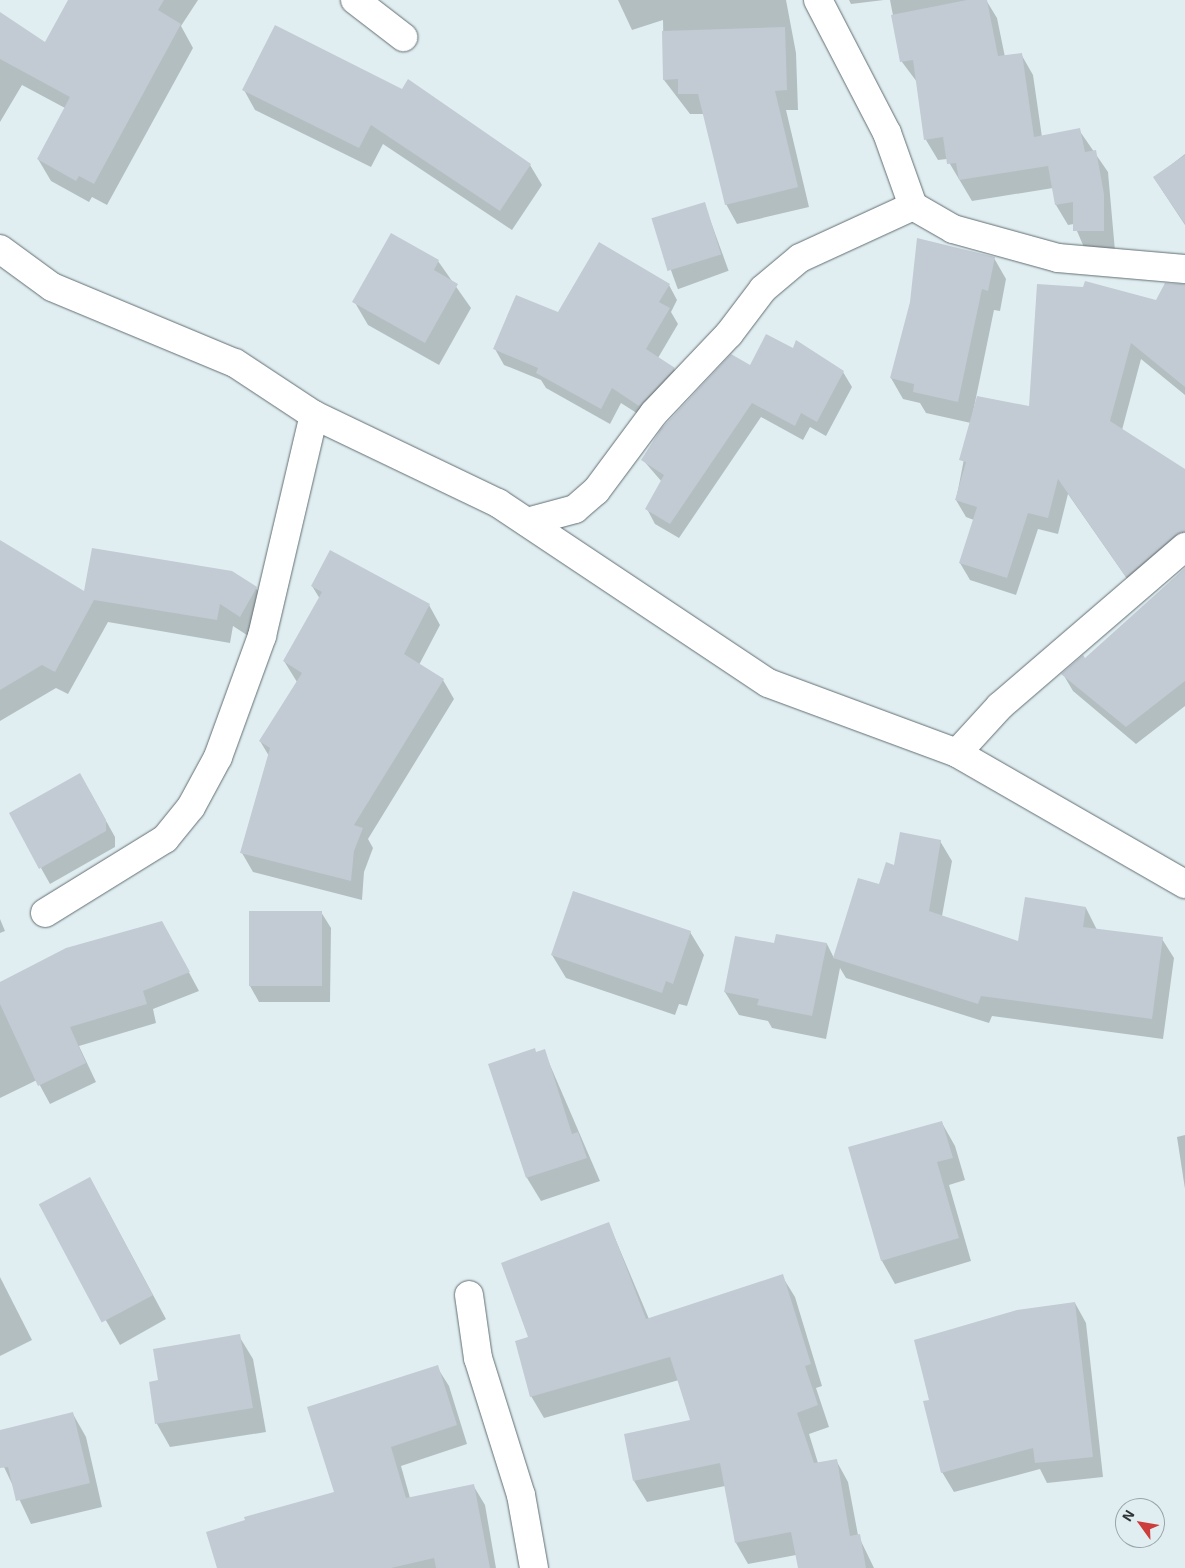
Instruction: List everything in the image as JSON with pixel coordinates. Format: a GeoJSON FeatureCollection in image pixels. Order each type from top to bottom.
{"type":"FeatureCollection","features":[{"type":"Feature","properties":{"kind":"street"},"geometry":{"type":"LineString","coordinates":[[355,0],[403,36]]}},
{"type":"Feature","properties":{"kind":"street"},"geometry":{"type":"LineString","coordinates":[[818,0],[887,133],[913,206],[953,229],[1058,258],[1185,269]]}},
{"type":"Feature","properties":{"kind":"street"},"geometry":{"type":"LineString","coordinates":[[527,522],[575,509],[596,491],[654,414],[729,334],[762,289],[800,258],[913,206]]}},
{"type":"Feature","properties":{"kind":"street"},"geometry":{"type":"LineString","coordinates":[[0,249],[52,287],[235,363],[314,415],[498,503],[768,683],[957,753],[1185,884]]}},
{"type":"Feature","properties":{"kind":"street"},"geometry":{"type":"LineString","coordinates":[[45,913],[165,839],[191,807],[218,757],[262,636],[314,415]]}},
{"type":"Feature","properties":{"kind":"street"},"geometry":{"type":"LineString","coordinates":[[957,753],[1000,706],[1185,547]]}},
{"type":"Feature","properties":{"kind":"street"},"geometry":{"type":"LineString","coordinates":[[469,1295],[478,1358],[521,1495],[534,1568]]}},
{"type":"Feature","properties":{"kind":"building"},"geometry":{"type":"Polygon","coordinates":[[[68,0],[164,0],[158,10],[181,24],[94,184],[79,176],[76,181],[37,159],[70,97],[0,59],[0,12],[45,42],[68,0]]]}},
{"type":"Feature","properties":{"kind":"building"},"geometry":{"type":"Polygon","coordinates":[[[967,0],[987,0],[998,56],[1022,53],[1034,137],[1080,128],[1085,152],[1096,150],[1104,194],[1104,231],[1073,231],[1073,202],[1055,205],[1048,166],[959,180],[956,163],[947,164],[943,137],[924,140],[913,60],[900,62],[891,15],[967,0]]]}},
{"type":"Feature","properties":{"kind":"building"},"geometry":{"type":"Polygon","coordinates":[[[275,25],[402,89],[408,79],[531,164],[500,211],[371,125],[359,148],[242,90],[275,25]]]}},
{"type":"Feature","properties":{"kind":"building"},"geometry":{"type":"Polygon","coordinates":[[[785,27],[787,90],[775,91],[798,187],[725,205],[698,94],[678,94],[678,79],[663,80],[662,31],[785,27]]]}},
{"type":"Feature","properties":{"kind":"building"},"geometry":{"type":"Polygon","coordinates":[[[1185,155],[1185,224],[1153,177],[1185,155]]]}},
{"type":"Feature","properties":{"kind":"building"},"geometry":{"type":"Polygon","coordinates":[[[705,202],[721,255],[668,271],[651,218],[705,202]]]}},
{"type":"Feature","properties":{"kind":"building"},"geometry":{"type":"Polygon","coordinates":[[[391,233],[439,260],[434,270],[458,284],[425,343],[352,302],[391,233]]]}},
{"type":"Feature","properties":{"kind":"building"},"geometry":{"type":"Polygon","coordinates":[[[917,238],[995,257],[988,291],[982,289],[958,402],[913,392],[914,384],[890,378],[910,302],[917,238]]]}},
{"type":"Feature","properties":{"kind":"building"},"geometry":{"type":"Polygon","coordinates":[[[599,242],[670,284],[659,302],[670,308],[646,349],[675,368],[639,406],[612,388],[601,409],[536,373],[538,368],[493,349],[516,295],[558,312],[599,242]]]}},
{"type":"Feature","properties":{"kind":"building"},"geometry":{"type":"Polygon","coordinates":[[[1085,281],[1156,300],[1165,283],[1185,284],[1185,387],[1131,343],[1110,421],[1185,469],[1185,532],[1175,535],[1126,577],[1058,479],[1048,518],[1028,513],[1007,578],[959,563],[977,507],[955,500],[966,462],[959,460],[977,396],[1029,406],[1037,284],[1083,287],[1085,281]]]}},
{"type":"Feature","properties":{"kind":"building"},"geometry":{"type":"Polygon","coordinates":[[[766,334],[793,348],[796,340],[844,371],[817,422],[801,413],[795,426],[752,403],[670,524],[645,509],[664,475],[641,460],[661,429],[731,354],[750,365],[766,334]]]}},
{"type":"Feature","properties":{"kind":"building"},"geometry":{"type":"Polygon","coordinates":[[[0,540],[84,591],[92,548],[232,571],[257,587],[240,617],[220,604],[217,620],[94,600],[55,672],[42,665],[0,690],[0,540]]]}},
{"type":"Feature","properties":{"kind":"building"},"geometry":{"type":"Polygon","coordinates":[[[330,550],[430,604],[404,654],[444,679],[354,825],[363,828],[354,851],[351,881],[240,853],[270,748],[259,741],[302,673],[283,661],[322,592],[311,586],[330,550]]]}},
{"type":"Feature","properties":{"kind":"building"},"geometry":{"type":"Polygon","coordinates":[[[1185,568],[1185,681],[1126,727],[1061,674],[1083,655],[1085,658],[1185,568]]]}},
{"type":"Feature","properties":{"kind":"building"},"geometry":{"type":"Polygon","coordinates":[[[80,773],[106,820],[106,831],[39,869],[9,813],[80,773]]]}},
{"type":"Feature","properties":{"kind":"building"},"geometry":{"type":"Polygon","coordinates":[[[900,832],[941,840],[929,911],[1018,941],[1025,897],[1086,907],[1083,927],[1163,937],[1152,1019],[981,996],[978,1004],[833,958],[858,878],[879,884],[886,862],[894,865],[900,832]]]}},
{"type":"Feature","properties":{"kind":"building"},"geometry":{"type":"Polygon","coordinates":[[[573,891],[691,931],[673,984],[666,981],[662,993],[551,955],[573,891]]]}},
{"type":"Feature","properties":{"kind":"building"},"geometry":{"type":"Polygon","coordinates":[[[249,911],[322,911],[322,986],[249,986],[249,911]]]}},
{"type":"Feature","properties":{"kind":"building"},"geometry":{"type":"Polygon","coordinates":[[[162,921],[190,972],[143,991],[147,1004],[70,1027],[86,1063],[38,1086],[0,1004],[0,982],[66,948],[162,921]]]}},
{"type":"Feature","properties":{"kind":"building"},"geometry":{"type":"Polygon","coordinates":[[[776,934],[827,943],[812,1016],[757,1005],[759,999],[724,992],[735,936],[774,943],[776,934]]]}},
{"type":"Feature","properties":{"kind":"building"},"geometry":{"type":"Polygon","coordinates":[[[535,1048],[536,1052],[545,1049],[572,1134],[578,1132],[587,1158],[526,1178],[488,1064],[535,1048]]]}},
{"type":"Feature","properties":{"kind":"building"},"geometry":{"type":"Polygon","coordinates":[[[942,1121],[953,1158],[937,1162],[959,1238],[881,1261],[848,1147],[942,1121]]]}},
{"type":"Feature","properties":{"kind":"building"},"geometry":{"type":"Polygon","coordinates":[[[90,1177],[153,1295],[102,1323],[39,1204],[90,1177]]]}},
{"type":"Feature","properties":{"kind":"building"},"geometry":{"type":"Polygon","coordinates":[[[609,1222],[646,1319],[783,1274],[811,1364],[805,1366],[818,1405],[797,1413],[814,1463],[837,1459],[850,1536],[860,1534],[866,1568],[798,1568],[791,1532],[735,1543],[720,1463],[633,1481],[624,1434],[690,1420],[670,1357],[530,1397],[515,1341],[528,1337],[501,1263],[609,1222]]]}},
{"type":"Feature","properties":{"kind":"building"},"geometry":{"type":"Polygon","coordinates":[[[1075,1302],[1093,1457],[1035,1463],[1033,1448],[941,1473],[923,1401],[929,1400],[914,1340],[1017,1310],[1075,1302]]]}},
{"type":"Feature","properties":{"kind":"building"},"geometry":{"type":"Polygon","coordinates":[[[240,1334],[253,1408],[155,1424],[149,1382],[158,1380],[153,1349],[240,1334]]]}},
{"type":"Feature","properties":{"kind":"building"},"geometry":{"type":"Polygon","coordinates":[[[438,1365],[457,1425],[391,1447],[406,1498],[474,1484],[490,1568],[436,1568],[434,1558],[391,1568],[217,1568],[206,1532],[245,1520],[244,1517],[334,1492],[307,1407],[438,1365]]]}},
{"type":"Feature","properties":{"kind":"building"},"geometry":{"type":"Polygon","coordinates":[[[73,1412],[90,1483],[16,1501],[8,1467],[0,1468],[0,1430],[73,1412]]]}}]}
